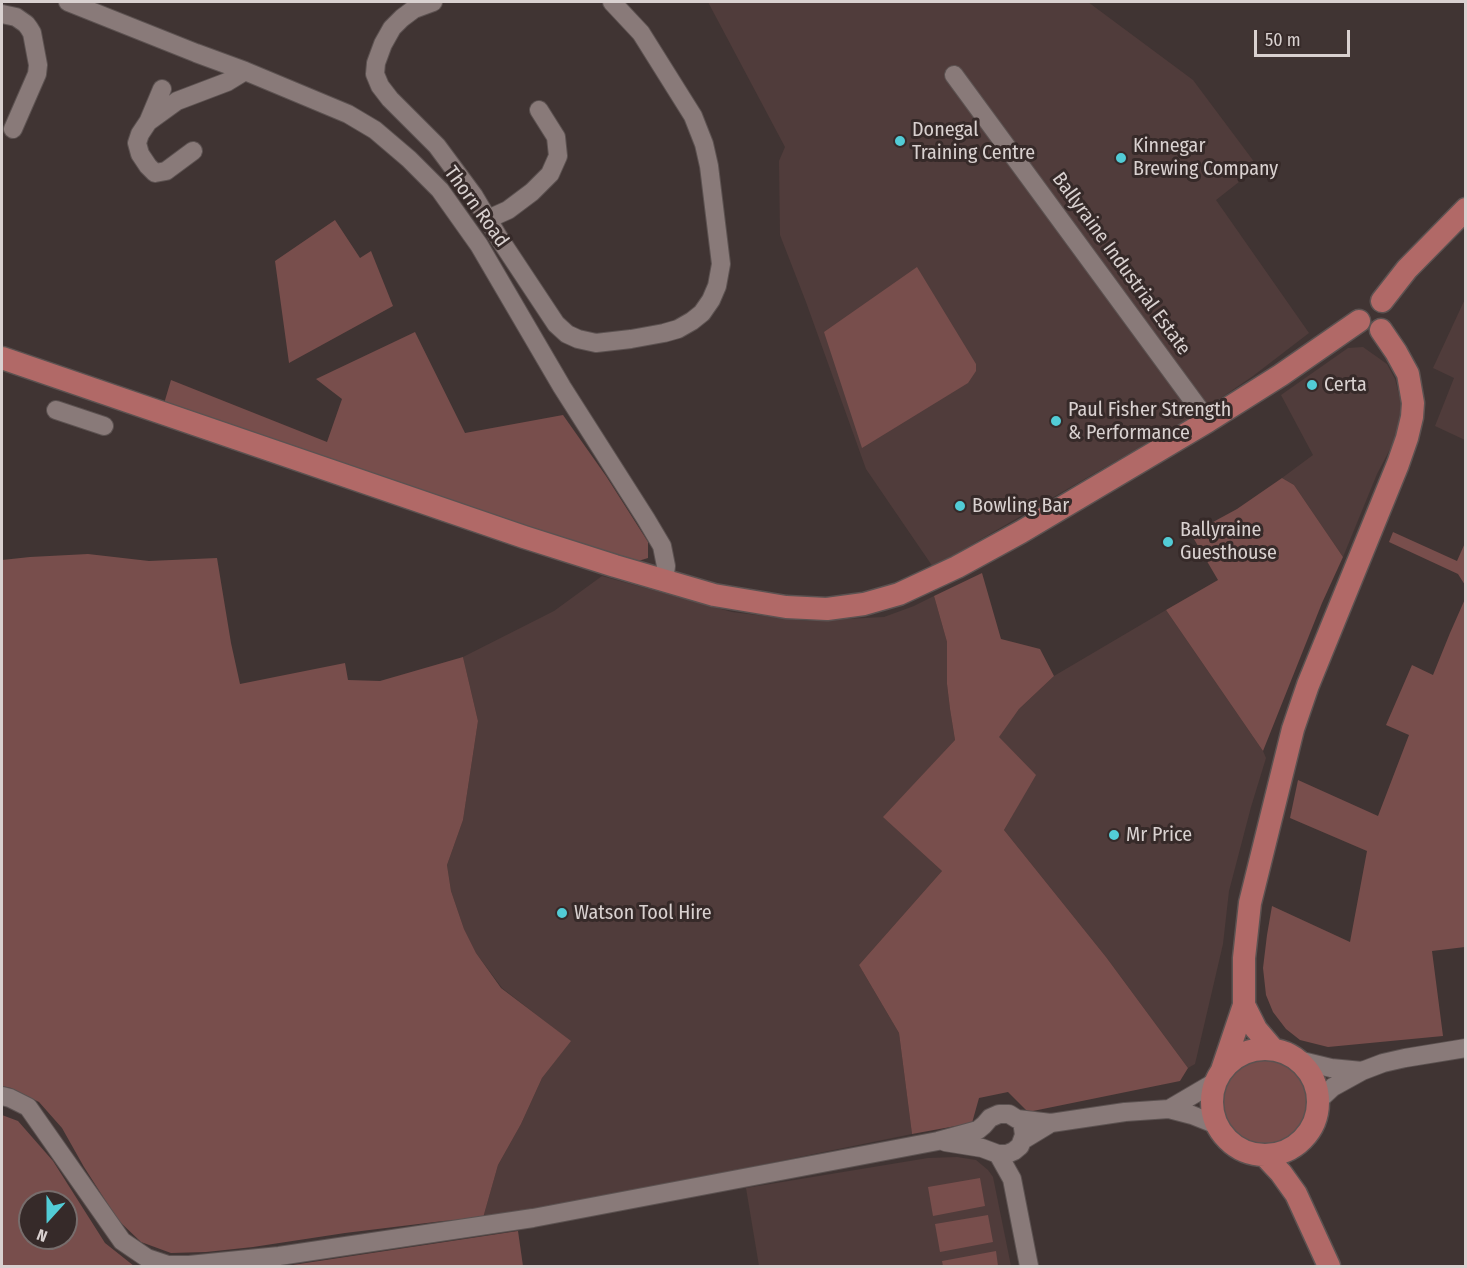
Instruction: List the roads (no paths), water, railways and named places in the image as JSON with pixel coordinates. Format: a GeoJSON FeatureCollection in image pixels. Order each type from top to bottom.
{"type":"FeatureCollection","features":[{"type":"Feature","properties":{"kind":"main road"},"geometry":{"type":"LineString","coordinates":[[1382,301],[1407,269],[1466,209]]}},
{"type":"Feature","properties":{"kind":"main road"},"geometry":{"type":"LineString","coordinates":[[1377,299],[1389,308],[1389,323],[1381,330],[1366,329],[1359,321],[1359,310],[1366,302],[1377,299]]}},
{"type":"Feature","properties":{"kind":"main road"},"geometry":{"type":"LineString","coordinates":[[2,358],[512,533],[664,581],[714,595],[786,607],[827,609],[864,604],[899,594],[957,567],[1021,532],[1208,421],[1281,375],[1359,321]]}},
{"type":"Feature","properties":{"kind":"main road"},"geometry":{"type":"LineString","coordinates":[[1218,1076],[1232,1059],[1245,1052],[1259,1048],[1286,1053],[1308,1070],[1315,1083],[1319,1100],[1313,1125],[1305,1138],[1294,1147],[1265,1156],[1250,1154],[1237,1148],[1225,1138],[1212,1111],[1211,1097],[1218,1076],[1244,1005],[1244,958],[1250,903],[1293,729],[1308,685],[1398,464],[1412,417],[1413,403],[1408,374],[1381,330]]}},
{"type":"Feature","properties":{"kind":"main road"},"geometry":{"type":"LineString","coordinates":[[1244,1005],[1256,1029],[1273,1049]]}},
{"type":"Feature","properties":{"kind":"main road"},"geometry":{"type":"LineString","coordinates":[[1296,1194],[1305,1138]]}},
{"type":"Feature","properties":{"kind":"main road"},"geometry":{"type":"LineString","coordinates":[[1265,1156],[1296,1194],[1329,1266]]}},
{"type":"Feature","properties":{"kind":"street","name":"Thorn Road"},"geometry":{"type":"LineString","coordinates":[[68,2],[348,114],[375,130],[409,159],[440,190],[479,246],[562,387],[662,546],[666,566],[664,581]]}},
{"type":"Feature","properties":{"kind":"street"},"geometry":{"type":"LineString","coordinates":[[433,2],[414,9],[392,28],[376,63],[375,74],[380,86],[437,146],[474,196],[556,324],[567,334],[596,343],[664,333],[692,321],[702,313],[711,300],[717,286],[721,264],[709,166],[704,144],[693,116],[641,33],[612,2]]}},
{"type":"Feature","properties":{"kind":"street"},"geometry":{"type":"LineString","coordinates":[[2,14],[16,17],[29,28],[38,64],[38,74],[13,129]]}},
{"type":"Feature","properties":{"kind":"street"},"geometry":{"type":"LineString","coordinates":[[148,122],[177,101],[227,82],[245,71]]}},
{"type":"Feature","properties":{"kind":"street","name":"Ballyraine Industrial Estate"},"geometry":{"type":"LineString","coordinates":[[954,75],[1208,421]]}},
{"type":"Feature","properties":{"kind":"street"},"geometry":{"type":"LineString","coordinates":[[162,88],[148,122],[140,134],[137,143],[140,154],[155,173],[166,171],[193,151]]}},
{"type":"Feature","properties":{"kind":"street"},"geometry":{"type":"LineString","coordinates":[[488,219],[508,210],[532,192],[550,174],[558,156],[556,137],[539,110]]}},
{"type":"Feature","properties":{"kind":"street"},"geometry":{"type":"LineString","coordinates":[[440,190],[458,176]]}},
{"type":"Feature","properties":{"kind":"street"},"geometry":{"type":"LineString","coordinates":[[56,410],[97,423],[98,391]]}},
{"type":"Feature","properties":{"kind":"street"},"geometry":{"type":"LineString","coordinates":[[1319,1100],[1333,1087],[1362,1071],[1383,1063],[1466,1048]]}},
{"type":"Feature","properties":{"kind":"street"},"geometry":{"type":"LineString","coordinates":[[1298,1060],[1331,1068],[1362,1071]]}},
{"type":"Feature","properties":{"kind":"street"},"geometry":{"type":"LineString","coordinates":[[1169,1109],[1218,1076]]}},
{"type":"Feature","properties":{"kind":"street"},"geometry":{"type":"LineString","coordinates":[[2,1096],[28,1107],[122,1241],[147,1258],[168,1265],[239,1263],[533,1218],[938,1141],[978,1130],[990,1118],[999,1114],[1009,1114],[1022,1126],[1022,1143],[1012,1179]]}},
{"type":"Feature","properties":{"kind":"street"},"geometry":{"type":"LineString","coordinates":[[1017,1119],[1051,1124],[1125,1112],[1169,1109],[1217,1125]]}},
{"type":"Feature","properties":{"kind":"street"},"geometry":{"type":"LineString","coordinates":[[938,1141],[1011,1153],[1051,1124]]}},
{"type":"Feature","properties":{"kind":"street"},"geometry":{"type":"LineString","coordinates":[[984,1125],[983,1140],[988,1148],[995,1152],[1012,1179],[1029,1266]]}},
{"type":"Feature","properties":{"kind":"place","name":"Donegal Training Centre"},"geometry":{"type":"Point","coordinates":[900,141]}},
{"type":"Feature","properties":{"kind":"place","name":"Kinnegar Brewing Company"},"geometry":{"type":"Point","coordinates":[1121,158]}},
{"type":"Feature","properties":{"kind":"place","name":"Certa"},"geometry":{"type":"Point","coordinates":[1312,385]}},
{"type":"Feature","properties":{"kind":"place","name":"Paul Fisher Strength & Performance"},"geometry":{"type":"Point","coordinates":[1056,421]}},
{"type":"Feature","properties":{"kind":"place","name":"Bowling Bar"},"geometry":{"type":"Point","coordinates":[960,506]}},
{"type":"Feature","properties":{"kind":"place","name":"Ballyraine Guesthouse"},"geometry":{"type":"Point","coordinates":[1168,542]}},
{"type":"Feature","properties":{"kind":"place","name":"Mr Price"},"geometry":{"type":"Point","coordinates":[1114,835]}},
{"type":"Feature","properties":{"kind":"place","name":"Watson Tool Hire"},"geometry":{"type":"Point","coordinates":[562,913]}}]}
